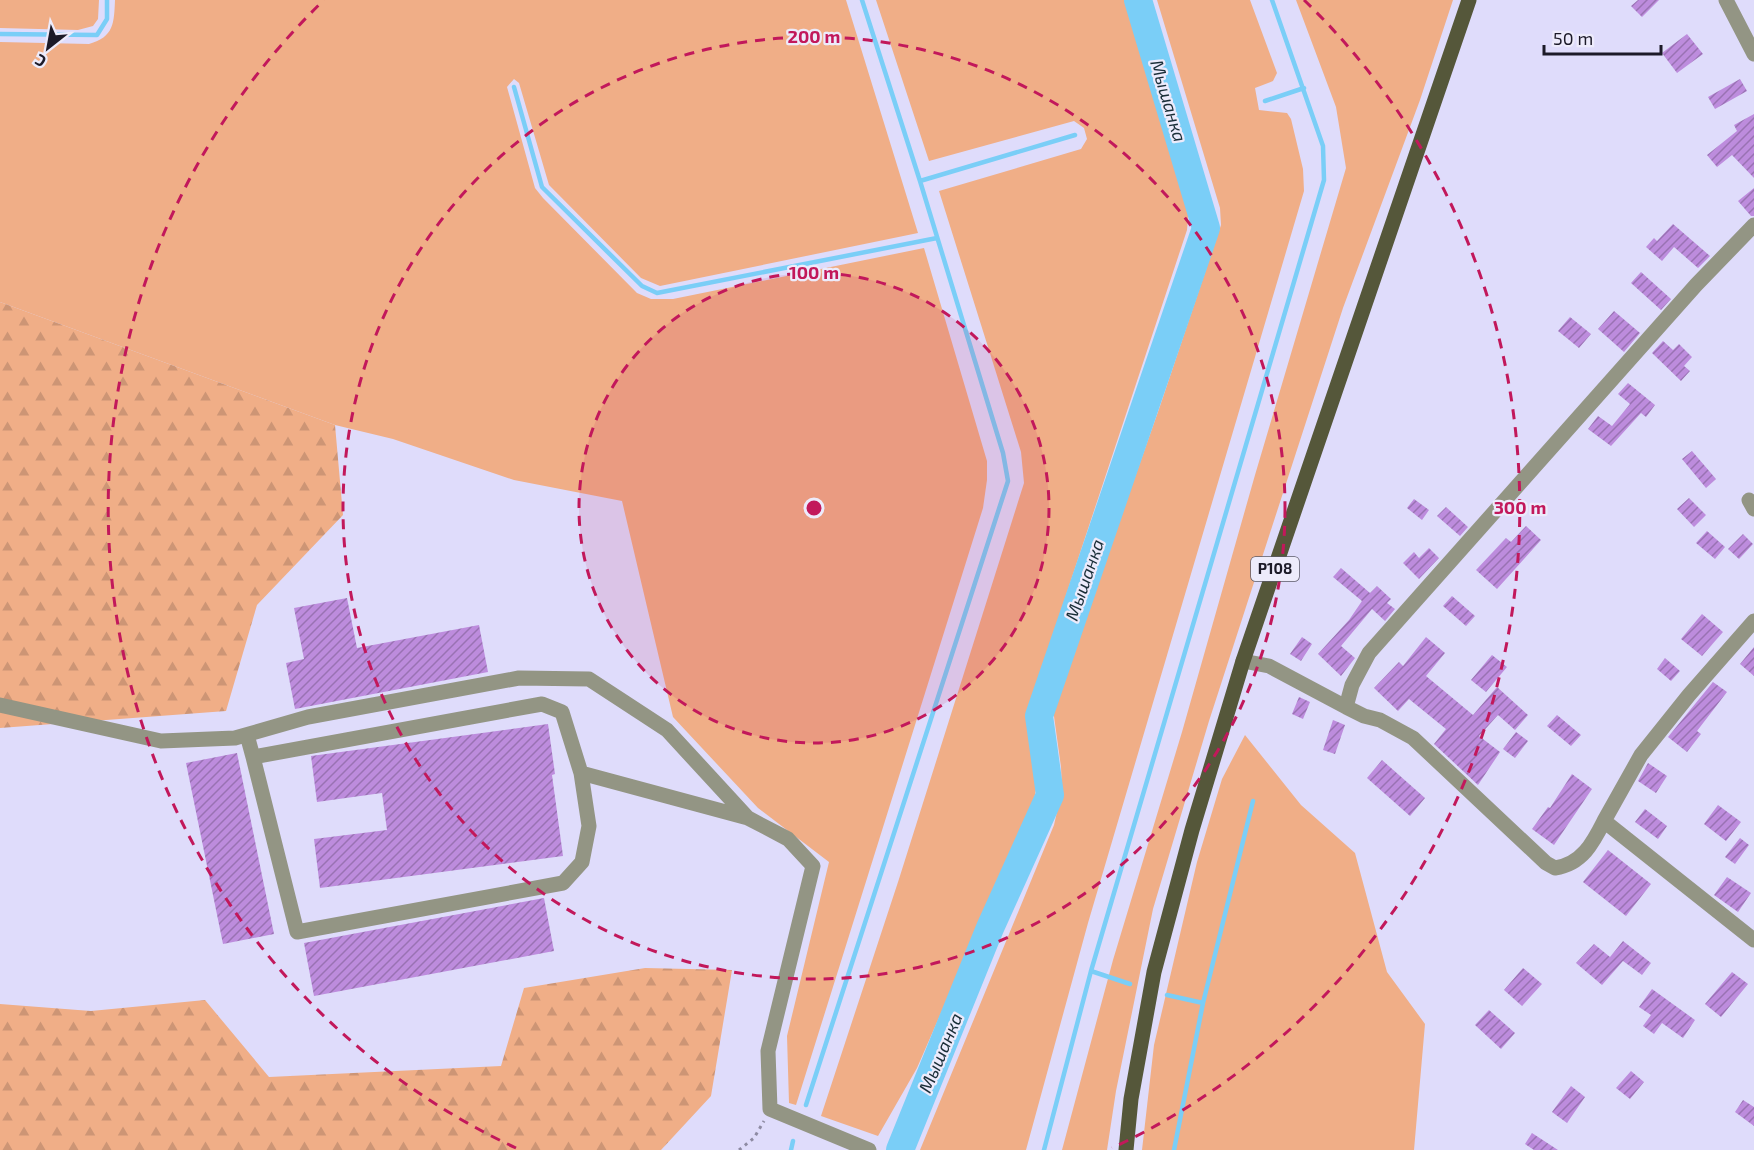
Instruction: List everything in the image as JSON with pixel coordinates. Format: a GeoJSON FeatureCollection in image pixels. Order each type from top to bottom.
{"type":"FeatureCollection","features":[{"type":"Feature","properties":{"kind":"main road","name":"Р108"},"geometry":{"type":"LineString","coordinates":[[1126,1150],[1131,1099],[1154,972],[1192,830],[1244,661],[1468,0]]}},
{"type":"Feature","properties":{"kind":"street"},"geometry":{"type":"LineString","coordinates":[[1726,0],[1754,54]]}},
{"type":"Feature","properties":{"kind":"street"},"geometry":{"type":"LineString","coordinates":[[1346,707],[1353,685],[1369,653],[1696,285],[1754,225]]}},
{"type":"Feature","properties":{"kind":"street"},"geometry":{"type":"LineString","coordinates":[[1244,661],[1269,666],[1346,707],[1364,716],[1380,720],[1413,738],[1555,868],[1575,862],[1593,844],[1641,754],[1754,621]]}},
{"type":"Feature","properties":{"kind":"street"},"geometry":{"type":"LineString","coordinates":[[0,705],[161,741],[235,738],[308,717],[519,678],[589,679],[667,730],[748,818]]}},
{"type":"Feature","properties":{"kind":"street"},"geometry":{"type":"LineString","coordinates":[[247,735],[297,932],[563,883],[582,862],[589,826],[581,773],[562,712],[542,704],[253,758]]}},
{"type":"Feature","properties":{"kind":"street"},"geometry":{"type":"LineString","coordinates":[[581,773],[748,818],[788,839],[813,866],[768,1051],[770,1109],[869,1150]]}},
{"type":"Feature","properties":{"kind":"street"},"geometry":{"type":"LineString","coordinates":[[1604,821],[1754,940]]}},
{"type":"Feature","properties":{"kind":"path"},"geometry":{"type":"LineString","coordinates":[[739,1150],[754,1138],[770,1109]]}},
{"type":"Feature","properties":{"kind":"green space"},"geometry":{"type":"Polygon","coordinates":[[[0,0],[99,0],[98,19],[93,26],[78,30],[0,28],[0,0]]]}},
{"type":"Feature","properties":{"kind":"green space"},"geometry":{"type":"Polygon","coordinates":[[[115,0],[846,0],[918,233],[660,286],[641,278],[549,185],[519,83],[514,79],[507,87],[535,188],[637,293],[651,299],[673,299],[924,248],[987,461],[983,508],[796,1105],[789,1103],[787,1036],[829,862],[758,808],[673,717],[622,501],[514,480],[393,439],[335,425],[0,302],[0,42],[89,44],[103,37],[111,28],[115,0]]]}},
{"type":"Feature","properties":{"kind":"green space"},"geometry":{"type":"Polygon","coordinates":[[[876,0],[1126,0],[1189,207],[1187,230],[1028,710],[1029,735],[1038,779],[1034,800],[917,1068],[878,1136],[821,1116],[899,879],[1024,483],[1021,452],[939,191],[1081,149],[1087,139],[1084,128],[1074,121],[929,161],[876,0]]]}},
{"type":"Feature","properties":{"kind":"green space"},"geometry":{"type":"Polygon","coordinates":[[[1157,0],[1250,0],[1277,73],[1273,81],[1255,88],[1259,110],[1287,113],[1291,119],[1303,169],[1304,191],[1088,923],[1026,1150],[920,1150],[1054,825],[1062,790],[1053,709],[1221,225],[1220,208],[1157,0]]]}},
{"type":"Feature","properties":{"kind":"green space"},"geometry":{"type":"Polygon","coordinates":[[[1296,0],[1453,0],[1420,100],[1343,308],[1209,721],[1153,909],[1116,1091],[1107,1150],[1062,1150],[1113,960],[1182,732],[1346,168],[1336,107],[1296,0]]]}},
{"type":"Feature","properties":{"kind":"green space"},"geometry":{"type":"Polygon","coordinates":[[[0,302],[335,425],[343,515],[257,605],[226,711],[0,728],[0,302]]]}},
{"type":"Feature","properties":{"kind":"green space"},"geometry":{"type":"Polygon","coordinates":[[[1245,735],[1301,805],[1355,853],[1387,972],[1425,1024],[1414,1150],[1142,1150],[1154,1045],[1197,862],[1222,779],[1245,735]]]}},
{"type":"Feature","properties":{"kind":"green space"},"geometry":{"type":"Polygon","coordinates":[[[645,968],[732,970],[711,1096],[661,1150],[0,1150],[0,1004],[91,1011],[205,1000],[269,1077],[501,1066],[524,988],[645,968]]]}},
{"type":"Feature","properties":{"kind":"building"},"geometry":{"type":"Polygon","coordinates":[[[1638,0],[1659,0],[1642,17],[1631,6],[1638,0]]]}},
{"type":"Feature","properties":{"kind":"building"},"geometry":{"type":"Polygon","coordinates":[[[1687,34],[1703,54],[1677,73],[1662,53],[1687,34]]]}},
{"type":"Feature","properties":{"kind":"building"},"geometry":{"type":"Polygon","coordinates":[[[1740,79],[1747,91],[1715,109],[1708,97],[1740,79]]]}},
{"type":"Feature","properties":{"kind":"building"},"geometry":{"type":"Polygon","coordinates":[[[1754,114],[1754,178],[1732,155],[1717,167],[1707,155],[1737,131],[1734,125],[1754,114]]]}},
{"type":"Feature","properties":{"kind":"building"},"geometry":{"type":"Polygon","coordinates":[[[1754,188],[1754,216],[1751,216],[1738,201],[1754,188]]]}},
{"type":"Feature","properties":{"kind":"building"},"geometry":{"type":"Polygon","coordinates":[[[1673,224],[1710,256],[1698,268],[1674,247],[1662,261],[1646,247],[1654,238],[1657,241],[1673,224]]]}},
{"type":"Feature","properties":{"kind":"building"},"geometry":{"type":"Polygon","coordinates":[[[1641,272],[1671,299],[1661,310],[1631,283],[1641,272]]]}},
{"type":"Feature","properties":{"kind":"building"},"geometry":{"type":"Polygon","coordinates":[[[1614,311],[1640,333],[1624,352],[1598,329],[1614,311]]]}},
{"type":"Feature","properties":{"kind":"building"},"geometry":{"type":"Polygon","coordinates":[[[1570,317],[1591,334],[1579,348],[1558,331],[1570,317]]]}},
{"type":"Feature","properties":{"kind":"building"},"geometry":{"type":"Polygon","coordinates":[[[1663,341],[1673,350],[1679,344],[1692,357],[1684,366],[1690,371],[1681,381],[1652,353],[1663,341]]]}},
{"type":"Feature","properties":{"kind":"building"},"geometry":{"type":"Polygon","coordinates":[[[1628,383],[1655,405],[1646,417],[1641,413],[1611,446],[1588,429],[1598,416],[1612,426],[1630,404],[1618,394],[1628,383]]]}},
{"type":"Feature","properties":{"kind":"building"},"geometry":{"type":"Polygon","coordinates":[[[1692,451],[1716,479],[1706,488],[1682,459],[1692,451]]]}},
{"type":"Feature","properties":{"kind":"building"},"geometry":{"type":"Polygon","coordinates":[[[1689,498],[1706,515],[1694,527],[1677,509],[1689,498]]]}},
{"type":"Feature","properties":{"kind":"building"},"geometry":{"type":"Polygon","coordinates":[[[1414,499],[1429,510],[1422,520],[1407,508],[1414,499]]]}},
{"type":"Feature","properties":{"kind":"building"},"geometry":{"type":"Polygon","coordinates":[[[1446,507],[1468,527],[1460,536],[1437,516],[1446,507]]]}},
{"type":"Feature","properties":{"kind":"building"},"geometry":{"type":"Polygon","coordinates":[[[1526,526],[1541,540],[1497,589],[1476,570],[1506,538],[1511,542],[1526,526]]]}},
{"type":"Feature","properties":{"kind":"building"},"geometry":{"type":"Polygon","coordinates":[[[1707,531],[1725,547],[1715,559],[1696,543],[1707,531]]]}},
{"type":"Feature","properties":{"kind":"building"},"geometry":{"type":"Polygon","coordinates":[[[1743,534],[1753,544],[1739,559],[1728,549],[1743,534]]]}},
{"type":"Feature","properties":{"kind":"building"},"geometry":{"type":"Polygon","coordinates":[[[1429,548],[1439,558],[1419,579],[1403,563],[1414,552],[1419,558],[1429,548]]]}},
{"type":"Feature","properties":{"kind":"building"},"geometry":{"type":"Polygon","coordinates":[[[1341,568],[1370,593],[1377,586],[1391,599],[1387,603],[1395,609],[1385,621],[1372,609],[1341,646],[1355,658],[1341,676],[1318,654],[1349,620],[1362,601],[1333,577],[1341,568]]]}},
{"type":"Feature","properties":{"kind":"building"},"geometry":{"type":"Polygon","coordinates":[[[1452,596],[1475,616],[1466,626],[1443,606],[1452,596]]]}},
{"type":"Feature","properties":{"kind":"building"},"geometry":{"type":"Polygon","coordinates":[[[347,598],[357,648],[479,625],[488,672],[295,709],[286,663],[304,659],[294,608],[347,598]]]}},
{"type":"Feature","properties":{"kind":"building"},"geometry":{"type":"Polygon","coordinates":[[[1702,614],[1723,632],[1702,656],[1681,639],[1702,614]]]}},
{"type":"Feature","properties":{"kind":"building"},"geometry":{"type":"Polygon","coordinates":[[[1302,637],[1312,644],[1301,661],[1290,654],[1302,637]]]}},
{"type":"Feature","properties":{"kind":"building"},"geometry":{"type":"Polygon","coordinates":[[[1426,637],[1445,653],[1426,676],[1473,715],[1497,687],[1528,715],[1515,730],[1498,715],[1479,736],[1500,752],[1478,785],[1434,744],[1446,729],[1409,699],[1398,711],[1374,688],[1399,662],[1403,666],[1426,637]]]}},
{"type":"Feature","properties":{"kind":"building"},"geometry":{"type":"Polygon","coordinates":[[[1754,647],[1754,676],[1740,664],[1754,647]]]}},
{"type":"Feature","properties":{"kind":"building"},"geometry":{"type":"Polygon","coordinates":[[[1492,655],[1507,667],[1486,692],[1471,680],[1492,655]]]}},
{"type":"Feature","properties":{"kind":"building"},"geometry":{"type":"Polygon","coordinates":[[[1665,658],[1680,671],[1671,681],[1657,669],[1665,658]]]}},
{"type":"Feature","properties":{"kind":"building"},"geometry":{"type":"Polygon","coordinates":[[[1713,682],[1727,692],[1697,731],[1701,734],[1687,752],[1668,737],[1713,682]]]}},
{"type":"Feature","properties":{"kind":"building"},"geometry":{"type":"Polygon","coordinates":[[[1299,697],[1310,702],[1303,719],[1292,714],[1299,697]]]}},
{"type":"Feature","properties":{"kind":"building"},"geometry":{"type":"Polygon","coordinates":[[[1557,715],[1581,735],[1571,746],[1547,726],[1557,715]]]}},
{"type":"Feature","properties":{"kind":"building"},"geometry":{"type":"Polygon","coordinates":[[[1333,720],[1345,725],[1335,754],[1323,750],[1333,720]]]}},
{"type":"Feature","properties":{"kind":"building"},"geometry":{"type":"Polygon","coordinates":[[[548,724],[563,856],[320,888],[314,839],[387,830],[382,793],[317,802],[311,756],[548,724]]]}},
{"type":"Feature","properties":{"kind":"building"},"geometry":{"type":"Polygon","coordinates":[[[1516,732],[1528,741],[1515,758],[1503,749],[1516,732]]]}},
{"type":"Feature","properties":{"kind":"building"},"geometry":{"type":"Polygon","coordinates":[[[237,753],[274,934],[223,944],[186,763],[237,753]]]}},
{"type":"Feature","properties":{"kind":"building"},"geometry":{"type":"Polygon","coordinates":[[[1382,760],[1425,798],[1410,816],[1367,778],[1382,760]]]}},
{"type":"Feature","properties":{"kind":"building"},"geometry":{"type":"Polygon","coordinates":[[[1648,763],[1667,776],[1656,793],[1638,781],[1648,763]]]}},
{"type":"Feature","properties":{"kind":"building"},"geometry":{"type":"Polygon","coordinates":[[[1572,774],[1592,789],[1554,845],[1532,829],[1548,807],[1550,808],[1572,774]]]}},
{"type":"Feature","properties":{"kind":"building"},"geometry":{"type":"Polygon","coordinates":[[[1718,805],[1741,822],[1726,841],[1704,824],[1718,805]]]}},
{"type":"Feature","properties":{"kind":"building"},"geometry":{"type":"Polygon","coordinates":[[[1645,809],[1667,826],[1658,839],[1635,822],[1645,809]]]}},
{"type":"Feature","properties":{"kind":"building"},"geometry":{"type":"Polygon","coordinates":[[[1740,838],[1749,845],[1735,864],[1725,857],[1740,838]]]}},
{"type":"Feature","properties":{"kind":"building"},"geometry":{"type":"Polygon","coordinates":[[[1608,850],[1651,884],[1626,916],[1583,882],[1608,850]]]}},
{"type":"Feature","properties":{"kind":"building"},"geometry":{"type":"Polygon","coordinates":[[[1727,877],[1751,893],[1738,912],[1714,895],[1727,877]]]}},
{"type":"Feature","properties":{"kind":"building"},"geometry":{"type":"Polygon","coordinates":[[[544,898],[554,951],[314,996],[304,943],[544,898]]]}},
{"type":"Feature","properties":{"kind":"building"},"geometry":{"type":"Polygon","coordinates":[[[1623,941],[1651,963],[1642,975],[1623,961],[1602,985],[1576,963],[1594,944],[1610,957],[1623,941]]]}},
{"type":"Feature","properties":{"kind":"building"},"geometry":{"type":"Polygon","coordinates":[[[1523,968],[1542,984],[1522,1006],[1504,990],[1523,968]]]}},
{"type":"Feature","properties":{"kind":"building"},"geometry":{"type":"Polygon","coordinates":[[[1732,972],[1748,984],[1721,1017],[1705,1004],[1732,972]]]}},
{"type":"Feature","properties":{"kind":"building"},"geometry":{"type":"Polygon","coordinates":[[[1652,989],[1695,1020],[1683,1038],[1662,1023],[1654,1034],[1643,1026],[1651,1015],[1639,1007],[1652,989]]]}},
{"type":"Feature","properties":{"kind":"building"},"geometry":{"type":"Polygon","coordinates":[[[1489,1010],[1515,1033],[1501,1049],[1475,1025],[1489,1010]]]}},
{"type":"Feature","properties":{"kind":"building"},"geometry":{"type":"Polygon","coordinates":[[[1631,1071],[1644,1082],[1630,1099],[1616,1088],[1631,1071]]]}},
{"type":"Feature","properties":{"kind":"building"},"geometry":{"type":"Polygon","coordinates":[[[1571,1086],[1585,1097],[1567,1123],[1552,1112],[1571,1086]]]}},
{"type":"Feature","properties":{"kind":"building"},"geometry":{"type":"Polygon","coordinates":[[[1743,1100],[1754,1107],[1754,1126],[1735,1112],[1743,1100]]]}},
{"type":"Feature","properties":{"kind":"building"},"geometry":{"type":"Polygon","coordinates":[[[1532,1133],[1558,1150],[1534,1150],[1525,1144],[1532,1133]]]}},
{"type":"Feature","properties":{"kind":"waterway"},"geometry":{"type":"LineString","coordinates":[[0,34],[97,35],[107,19],[107,0]]}},
{"type":"Feature","properties":{"kind":"waterway"},"geometry":{"type":"LineString","coordinates":[[806,1105],[1008,481],[1003,453],[862,0]]}},
{"type":"Feature","properties":{"kind":"waterway","name":"Мышанка"},"geometry":{"type":"LineString","coordinates":[[900,1150],[990,928],[1050,795],[1039,716],[1206,228],[1138,0]]}},
{"type":"Feature","properties":{"kind":"waterway"},"geometry":{"type":"LineString","coordinates":[[1044,1150],[1091,971],[1324,180],[1323,146],[1272,0]]}},
{"type":"Feature","properties":{"kind":"waterway"},"geometry":{"type":"LineString","coordinates":[[514,87],[542,187],[642,286],[657,293],[937,238]]}},
{"type":"Feature","properties":{"kind":"waterway"},"geometry":{"type":"LineString","coordinates":[[1265,101],[1304,88]]}},
{"type":"Feature","properties":{"kind":"waterway"},"geometry":{"type":"LineString","coordinates":[[920,181],[1075,135]]}},
{"type":"Feature","properties":{"kind":"waterway"},"geometry":{"type":"LineString","coordinates":[[1174,1150],[1203,1003],[1253,801]]}},
{"type":"Feature","properties":{"kind":"waterway"},"geometry":{"type":"LineString","coordinates":[[1091,971],[1130,984]]}},
{"type":"Feature","properties":{"kind":"waterway"},"geometry":{"type":"LineString","coordinates":[[1167,995],[1203,1003]]}},
{"type":"Feature","properties":{"kind":"waterway"},"geometry":{"type":"LineString","coordinates":[[791,1150],[793,1141]]}}]}
